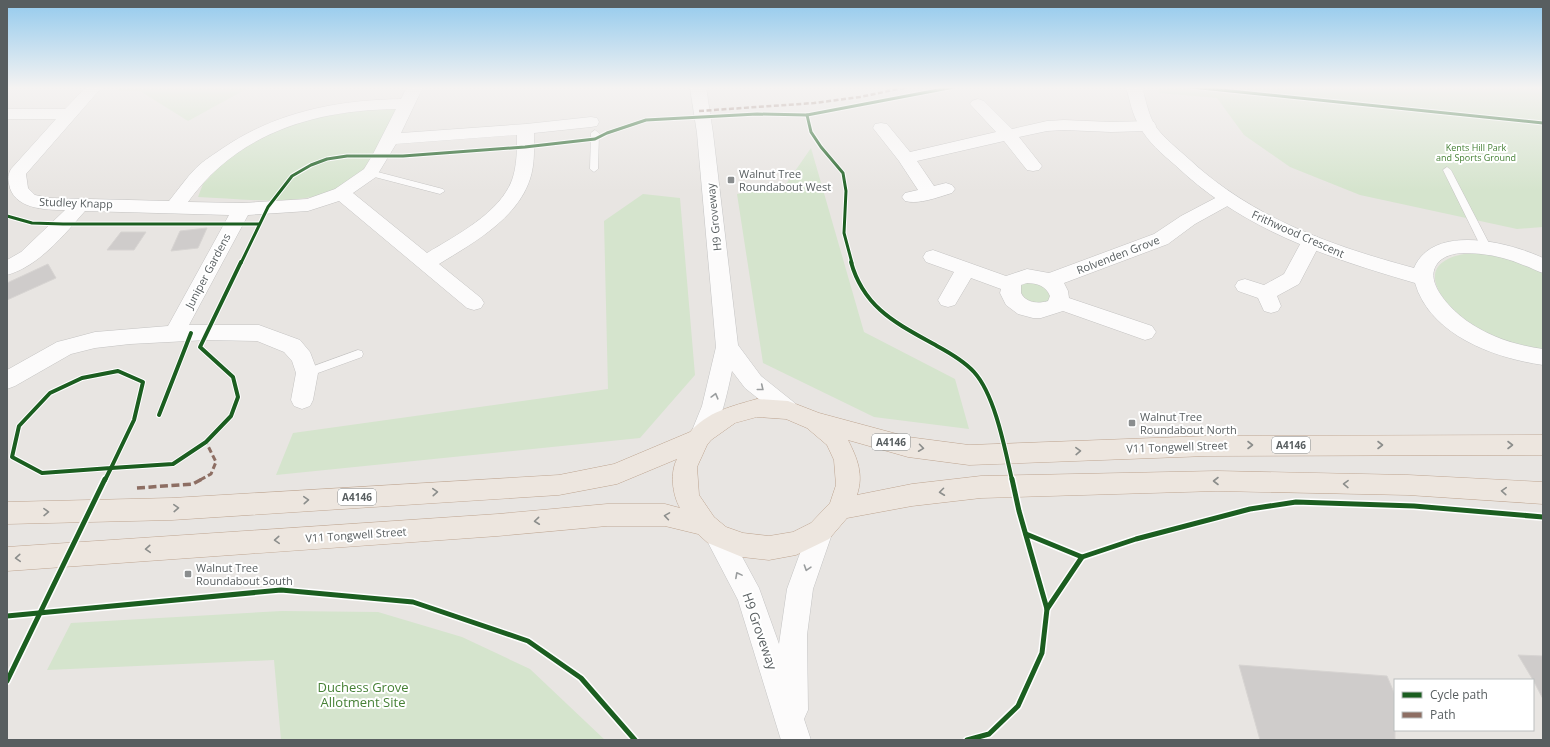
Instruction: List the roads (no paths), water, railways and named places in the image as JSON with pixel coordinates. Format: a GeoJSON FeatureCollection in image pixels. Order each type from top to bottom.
{"type":"FeatureCollection","features":[{"type":"Feature","properties":{"kind":"highway","name":"A4146"},"geometry":{"type":"LineString","coordinates":[[7,512],[172,509],[559,484],[617,474],[700,436],[728,416],[757,408],[788,410],[815,421],[835,438],[846,460],[848,484],[840,509],[820,531],[796,543],[769,548],[742,545],[711,530]]}},
{"type":"Feature","properties":{"kind":"highway","name":"V11 Tongwell Street"},"geometry":{"type":"LineString","coordinates":[[815,421],[908,447],[969,455],[1207,446],[1543,445]]}},
{"type":"Feature","properties":{"kind":"highway"},"geometry":{"type":"LineString","coordinates":[[700,436],[685,467],[687,498],[711,530]]}},
{"type":"Feature","properties":{"kind":"highway"},"geometry":{"type":"LineString","coordinates":[[840,509],[912,495],[981,487],[1217,481],[1408,485],[1543,493]]}},
{"type":"Feature","properties":{"kind":"highway","name":"V11 Tongwell Street"},"geometry":{"type":"LineString","coordinates":[[7,559],[498,525],[607,515],[665,515],[711,530]]}},
{"type":"Feature","properties":{"kind":"street","name":"Studley Knapp"},"geometry":{"type":"LineString","coordinates":[[61,122],[16,173],[12,187],[31,201],[49,204],[175,206],[242,209],[308,205],[341,193],[370,173],[390,139],[398,122]]}},
{"type":"Feature","properties":{"kind":"street"},"geometry":{"type":"LineString","coordinates":[[175,206],[202,172],[231,150],[260,132],[285,122]]}},
{"type":"Feature","properties":{"kind":"street"},"geometry":{"type":"LineString","coordinates":[[390,139],[526,129],[593,128],[593,122]]}},
{"type":"Feature","properties":{"kind":"street","name":"H9 Groveway"},"geometry":{"type":"LineString","coordinates":[[700,436],[712,406],[727,347],[703,122]]}},
{"type":"Feature","properties":{"kind":"street"},"geometry":{"type":"LineString","coordinates":[[995,122],[1034,166]]}},
{"type":"Feature","properties":{"kind":"street","name":"Frithwood Crescent"},"geometry":{"type":"LineString","coordinates":[[1147,122],[1159,140],[1190,172],[1227,199],[1267,222],[1311,242],[1350,257],[1424,278]]}},
{"type":"Feature","properties":{"kind":"street"},"geometry":{"type":"LineString","coordinates":[[906,158],[1047,126],[1064,125],[1111,128],[1148,126]]}},
{"type":"Feature","properties":{"kind":"street"},"geometry":{"type":"LineString","coordinates":[[881,128],[906,158],[937,191],[911,197]]}},
{"type":"Feature","properties":{"kind":"street"},"geometry":{"type":"LineString","coordinates":[[426,263],[491,220],[509,200],[518,187],[524,169],[526,129]]}},
{"type":"Feature","properties":{"kind":"street"},"geometry":{"type":"LineString","coordinates":[[341,193],[474,303]]}},
{"type":"Feature","properties":{"kind":"street","name":"Rolvenden Grove"},"geometry":{"type":"LineString","coordinates":[[1049,281],[1161,239],[1188,220],[1227,199]]}},
{"type":"Feature","properties":{"kind":"street"},"geometry":{"type":"LineString","coordinates":[[7,268],[28,257],[63,224],[81,204]]}},
{"type":"Feature","properties":{"kind":"street","name":"Juniper Gardens"},"geometry":{"type":"LineString","coordinates":[[174,334],[242,209]]}},
{"type":"Feature","properties":{"kind":"street"},"geometry":{"type":"LineString","coordinates":[[1245,286],[1269,300],[1292,279],[1311,242]]}},
{"type":"Feature","properties":{"kind":"street"},"geometry":{"type":"LineString","coordinates":[[1543,266],[1513,253],[1486,247],[1465,246],[1447,249],[1433,256],[1425,266],[1424,278],[1430,296],[1446,315],[1470,333],[1500,347],[1531,356],[1543,357]]}},
{"type":"Feature","properties":{"kind":"street"},"geometry":{"type":"LineString","coordinates":[[933,257],[1011,285]]}},
{"type":"Feature","properties":{"kind":"street"},"geometry":{"type":"LineString","coordinates":[[948,300],[966,269]]}},
{"type":"Feature","properties":{"kind":"street"},"geometry":{"type":"LineString","coordinates":[[1027,276],[1034,276],[1049,281],[1059,291],[1059,302],[1056,306],[1043,311],[1027,309],[1014,301],[1011,295],[1011,285],[1014,280],[1027,276]]}},
{"type":"Feature","properties":{"kind":"street"},"geometry":{"type":"LineString","coordinates":[[1059,302],[1145,332]]}},
{"type":"Feature","properties":{"kind":"street"},"geometry":{"type":"LineString","coordinates":[[7,380],[65,348],[95,340],[130,336],[207,332],[259,333],[292,346],[302,358],[307,373],[302,400]]}},
{"type":"Feature","properties":{"kind":"street"},"geometry":{"type":"LineString","coordinates":[[727,347],[754,382],[788,410]]}},
{"type":"Feature","properties":{"kind":"street","name":"H9 Groveway"},"geometry":{"type":"LineString","coordinates":[[711,530],[750,597],[795,735]]}},
{"type":"Feature","properties":{"kind":"street","name":"H9 Groveway"},"geometry":{"type":"LineString","coordinates":[[795,735],[793,635],[800,589],[820,531]]}},
{"type":"Feature","properties":{"kind":"lane"},"geometry":{"type":"LineString","coordinates":[[593,128],[594,169]]}},
{"type":"Feature","properties":{"kind":"lane"},"geometry":{"type":"LineString","coordinates":[[1447,170],[1486,247]]}},
{"type":"Feature","properties":{"kind":"lane"},"geometry":{"type":"LineString","coordinates":[[370,173],[440,191]]}},
{"type":"Feature","properties":{"kind":"lane"},"geometry":{"type":"LineString","coordinates":[[307,373],[358,354]]}},
{"type":"Feature","properties":{"kind":"place","name":"Walnut Tree Roundabout West"},"geometry":{"type":"Point","coordinates":[731,180]}},
{"type":"Feature","properties":{"kind":"place","name":"Walnut Tree Roundabout North"},"geometry":{"type":"Point","coordinates":[1132,423]}},
{"type":"Feature","properties":{"kind":"place","name":"Walnut Tree Roundabout South"},"geometry":{"type":"Point","coordinates":[188,574]}},
{"type":"Feature","properties":{"kind":"park label","name":"Kents Hill Park and Sports Ground"},"geometry":{"type":"Point","coordinates":[1476,154]}},
{"type":"Feature","properties":{"kind":"park label","name":"Duchess Grove Allotment Site"},"geometry":{"type":"Point","coordinates":[363,694]}}]}
